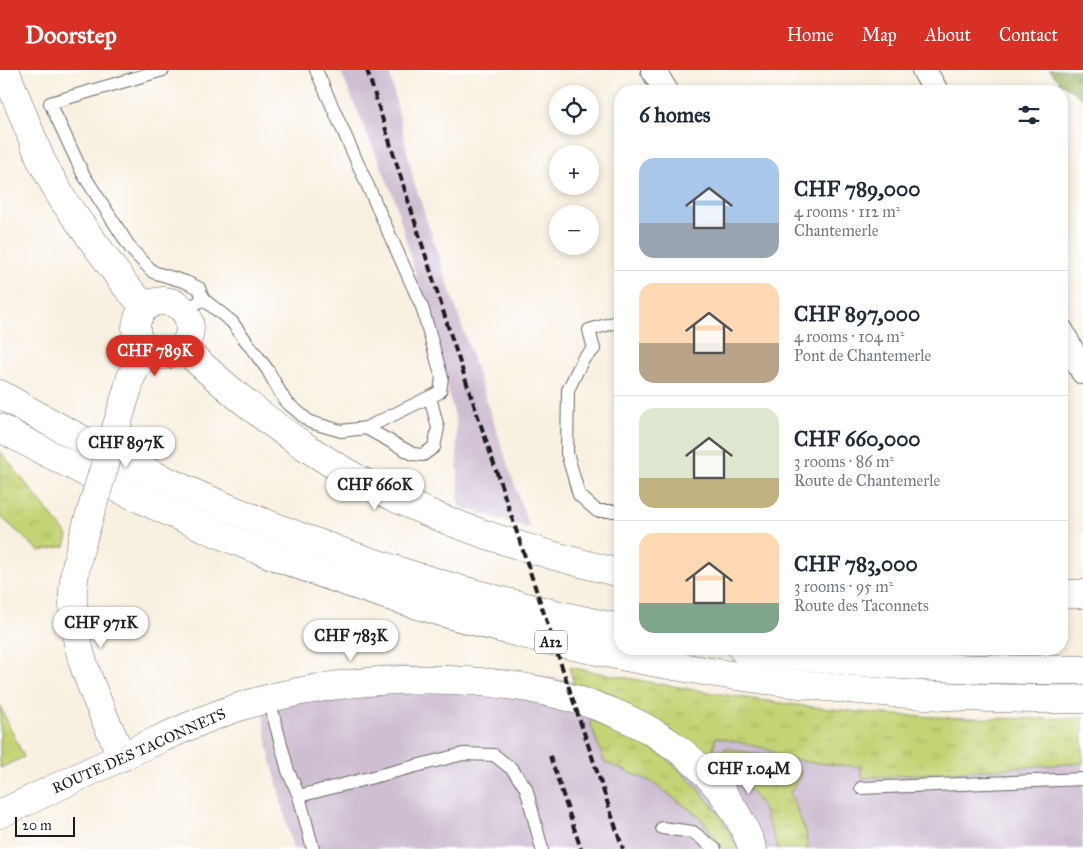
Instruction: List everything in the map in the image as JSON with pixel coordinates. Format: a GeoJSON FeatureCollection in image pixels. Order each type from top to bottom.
{"type":"FeatureCollection","features":[{"type":"Feature","properties":{"kind":"main road"},"geometry":{"type":"LineString","coordinates":[[5,82],[41,160],[64,200],[125,285],[145,307]]}},
{"type":"Feature","properties":{"kind":"main road"},"geometry":{"type":"LineString","coordinates":[[161,300],[170,301],[178,305],[194,305],[188,318],[189,334],[182,347],[169,355],[153,354],[140,344],[135,329],[139,313],[145,307],[152,302],[161,300]]}},
{"type":"Feature","properties":{"kind":"main road"},"geometry":{"type":"LineString","coordinates":[[182,347],[238,398],[313,452],[398,499],[485,535],[532,550],[614,571]]}},
{"type":"Feature","properties":{"kind":"main road"},"geometry":{"type":"LineString","coordinates":[[122,757],[80,656],[74,623],[73,591],[77,560],[131,377],[146,350]]}},
{"type":"Feature","properties":{"kind":"main road","name":"A12"},"geometry":{"type":"LineString","coordinates":[[0,394],[63,429],[156,475],[304,537],[458,588],[614,627]]}},
{"type":"Feature","properties":{"kind":"main road","name":"A12"},"geometry":{"type":"LineString","coordinates":[[0,428],[143,501],[252,548],[398,600],[549,641],[614,654]]}},
{"type":"Feature","properties":{"kind":"main road"},"geometry":{"type":"LineString","coordinates":[[1068,594],[1083,594]]}},
{"type":"Feature","properties":{"kind":"main road","name":"A12"},"geometry":{"type":"LineString","coordinates":[[618,655],[683,668],[774,682],[829,688],[939,696],[1083,699]]}},
{"type":"Feature","properties":{"kind":"main road"},"geometry":{"type":"LineString","coordinates":[[792,655],[887,665],[996,670],[1083,670]]}},
{"type":"Feature","properties":{"kind":"main road","name":"ROUTE DES TACONNETS"},"geometry":{"type":"LineString","coordinates":[[0,814],[191,725],[222,714],[269,699],[326,686],[380,680],[418,679],[493,684],[561,696],[614,711],[648,728],[675,746],[701,768],[718,786],[736,812],[753,849]]}},
{"type":"Feature","properties":{"kind":"street"},"geometry":{"type":"LineString","coordinates":[[653,70],[662,85]]}},
{"type":"Feature","properties":{"kind":"street"},"geometry":{"type":"LineString","coordinates":[[924,70],[933,85]]}},
{"type":"Feature","properties":{"kind":"street"},"geometry":{"type":"LineString","coordinates":[[1068,343],[1083,372]]}},
{"type":"Feature","properties":{"kind":"lane"},"geometry":{"type":"LineString","coordinates":[[163,70],[50,103],[83,174],[131,249],[153,272],[199,288],[194,305],[232,322],[267,369],[285,401],[310,422],[341,431],[366,428],[435,395]]}},
{"type":"Feature","properties":{"kind":"lane"},"geometry":{"type":"LineString","coordinates":[[316,70],[422,307],[442,378],[435,395],[438,428],[434,447],[423,455],[413,454],[366,428]]}},
{"type":"Feature","properties":{"kind":"lane"},"geometry":{"type":"LineString","coordinates":[[614,323],[589,330],[594,349],[583,359],[568,390],[567,453],[579,495],[597,511],[614,511]]}},
{"type":"Feature","properties":{"kind":"lane"},"geometry":{"type":"LineString","coordinates":[[269,699],[288,771],[298,796],[312,849]]}},
{"type":"Feature","properties":{"kind":"lane"},"geometry":{"type":"LineString","coordinates":[[298,796],[463,754],[494,755],[512,769],[526,788],[542,849]]}},
{"type":"Feature","properties":{"kind":"lane"},"geometry":{"type":"LineString","coordinates":[[861,788],[1083,780]]}},
{"type":"Feature","properties":{"kind":"lane"},"geometry":{"type":"LineString","coordinates":[[662,828],[693,832],[715,849]]}},
{"type":"Feature","properties":{"kind":"shaded area"},"geometry":{"type":"Polygon","coordinates":[[[340,70],[389,70],[414,182],[529,528],[459,507],[456,420],[394,197],[340,70]]]}},
{"type":"Feature","properties":{"kind":"shaded area"},"geometry":{"type":"Polygon","coordinates":[[[388,666],[520,672],[895,742],[1083,748],[1083,849],[293,849],[268,748],[259,686],[388,666]]]}},
{"type":"Feature","properties":{"kind":"green space"},"geometry":{"type":"Polygon","coordinates":[[[1049,70],[1078,70],[1083,76],[1083,99],[1068,88],[1068,85],[1060,82],[1049,70]]]}},
{"type":"Feature","properties":{"kind":"green space"},"geometry":{"type":"Polygon","coordinates":[[[0,451],[68,536],[65,546],[39,551],[0,516],[0,451]]]}},
{"type":"Feature","properties":{"kind":"green space"},"geometry":{"type":"Polygon","coordinates":[[[569,667],[732,696],[856,712],[966,718],[1083,718],[1083,763],[862,778],[861,767],[807,762],[782,757],[767,749],[716,737],[712,753],[707,758],[677,735],[576,690],[569,667]]]}},
{"type":"Feature","properties":{"kind":"green space"},"geometry":{"type":"Polygon","coordinates":[[[0,706],[24,757],[0,768],[0,706]]]}},
{"type":"Feature","properties":{"kind":"green space"},"geometry":{"type":"Polygon","coordinates":[[[589,719],[622,731],[665,757],[694,784],[719,814],[738,849],[723,849],[700,817],[650,781],[604,762],[589,719]]]}},
{"type":"Feature","properties":{"kind":"green space"},"geometry":{"type":"Polygon","coordinates":[[[726,748],[763,756],[776,766],[798,769],[801,774],[790,793],[806,832],[808,849],[778,849],[762,806],[722,755],[726,748]]]}},
{"type":"Feature","properties":{"kind":"railway"},"geometry":{"type":"LineString","coordinates":[[367,70],[452,339],[623,849]]}},
{"type":"Feature","properties":{"kind":"railway"},"geometry":{"type":"LineString","coordinates":[[550,756],[581,849]]}}]}
